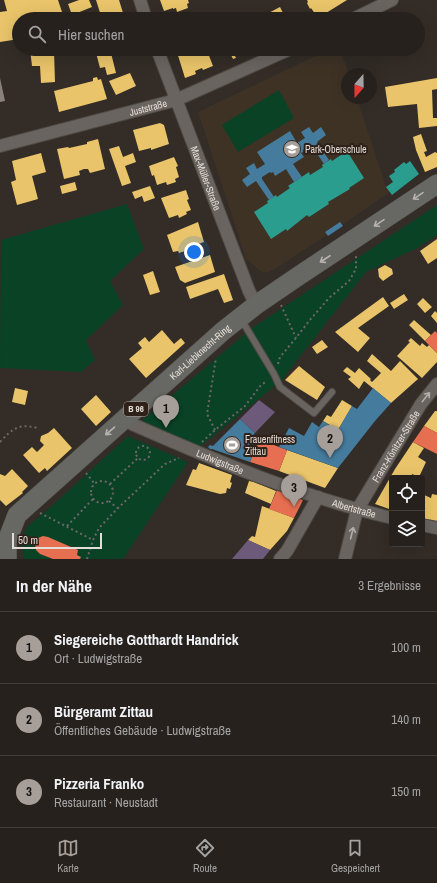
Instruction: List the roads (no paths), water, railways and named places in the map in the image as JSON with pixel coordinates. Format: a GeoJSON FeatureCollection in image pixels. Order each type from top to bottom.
{"type":"FeatureCollection","features":[{"type":"Feature","properties":{"kind":"main road","name":"Karl-Liebknecht-Ring"},"geometry":{"type":"LineString","coordinates":[[7,559],[7,541],[22,511],[125,418],[256,305],[437,184]]}},
{"type":"Feature","properties":{"kind":"main road"},"geometry":{"type":"LineString","coordinates":[[0,522],[22,511]]}},
{"type":"Feature","properties":{"kind":"street"},"geometry":{"type":"LineString","coordinates":[[140,0],[144,12]]}},
{"type":"Feature","properties":{"kind":"street"},"geometry":{"type":"LineString","coordinates":[[367,12],[392,0]]}},
{"type":"Feature","properties":{"kind":"street","name":"Max-Müller-Straße"},"geometry":{"type":"LineString","coordinates":[[160,56],[249,291],[256,305]]}},
{"type":"Feature","properties":{"kind":"street","name":"Juststraße"},"geometry":{"type":"LineString","coordinates":[[0,146],[176,100],[274,56]]}},
{"type":"Feature","properties":{"kind":"street","name":"Franz-Könitzer-Straße"},"geometry":{"type":"LineString","coordinates":[[345,559],[358,510],[420,404],[437,384]]}},
{"type":"Feature","properties":{"kind":"street","name":"Ludwigstraße"},"geometry":{"type":"LineString","coordinates":[[125,418],[132,424],[193,451],[318,497]]}},
{"type":"Feature","properties":{"kind":"street"},"geometry":{"type":"LineString","coordinates":[[280,559],[287,551],[318,497]]}},
{"type":"Feature","properties":{"kind":"street","name":"Albertstraße"},"geometry":{"type":"LineString","coordinates":[[318,497],[358,510],[389,517]]}},
{"type":"Feature","properties":{"kind":"street"},"geometry":{"type":"LineString","coordinates":[[425,526],[437,528]]}},
{"type":"Feature","properties":{"kind":"lane"},"geometry":{"type":"LineString","coordinates":[[240,318],[274,374],[280,387],[314,413],[332,392]]}},
{"type":"Feature","properties":{"kind":"place","name":"Park-Oberschule"},"geometry":{"type":"Point","coordinates":[292,149]}},
{"type":"Feature","properties":{"kind":"place","name":"Siegereiche Gotthardt Handrick"},"geometry":{"type":"Point","coordinates":[166,428]}},
{"type":"Feature","properties":{"kind":"place","name":"Frauenfitness Zittau"},"geometry":{"type":"Point","coordinates":[232,445]}},
{"type":"Feature","properties":{"kind":"place","name":"Bürgeramt Zittau"},"geometry":{"type":"Point","coordinates":[330,458]}},
{"type":"Feature","properties":{"kind":"place","name":"Pizzeria Franko"},"geometry":{"type":"Point","coordinates":[294,507]}}]}
